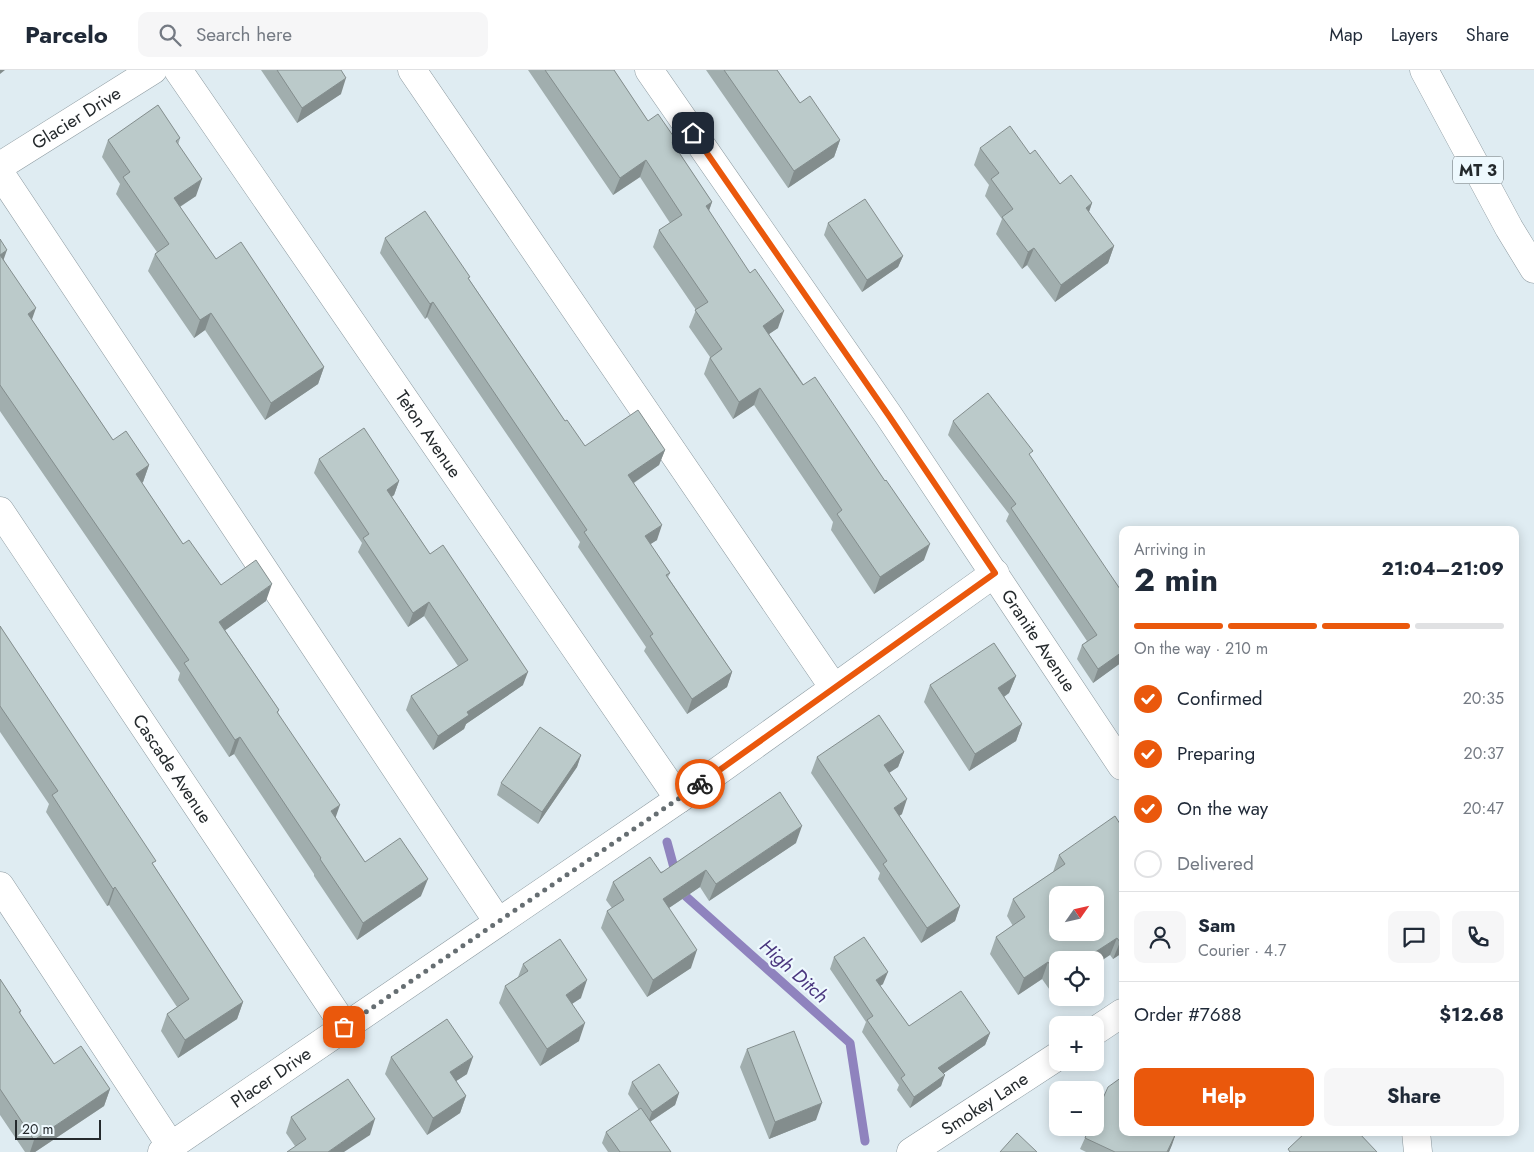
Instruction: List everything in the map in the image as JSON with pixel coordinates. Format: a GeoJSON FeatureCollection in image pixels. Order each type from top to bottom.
{"type":"FeatureCollection","features":[{"type":"Feature","properties":{"kind":"main road","name":"Glacier Drive"},"geometry":{"type":"LineString","coordinates":[[0,166],[154,70]]}},
{"type":"Feature","properties":{"kind":"main road","name":"Teton Avenue"},"geometry":{"type":"LineString","coordinates":[[178,70],[678,799]]}},
{"type":"Feature","properties":{"kind":"main road"},"geometry":{"type":"LineString","coordinates":[[412,70],[834,688]]}},
{"type":"Feature","properties":{"kind":"main road","name":"Granite Avenue"},"geometry":{"type":"LineString","coordinates":[[649,70],[889,416],[1119,761]]}},
{"type":"Feature","properties":{"kind":"main road","name":"MT 3"},"geometry":{"type":"LineString","coordinates":[[1424,70],[1509,228],[1534,269]]}},
{"type":"Feature","properties":{"kind":"main road"},"geometry":{"type":"LineString","coordinates":[[0,173],[498,922]]}},
{"type":"Feature","properties":{"kind":"main road","name":"Cascade Avenue"},"geometry":{"type":"LineString","coordinates":[[0,511],[344,1027]]}},
{"type":"Feature","properties":{"kind":"main road","name":"Placer Drive"},"geometry":{"type":"LineString","coordinates":[[166,1149],[678,799],[995,573]]}},
{"type":"Feature","properties":{"kind":"main road"},"geometry":{"type":"LineString","coordinates":[[0,886],[166,1149]]}},
{"type":"Feature","properties":{"kind":"main road"},"geometry":{"type":"LineString","coordinates":[[1104,1025],[1119,1015]]}},
{"type":"Feature","properties":{"kind":"main road","name":"Smokey Lane"},"geometry":{"type":"LineString","coordinates":[[911,1152],[1049,1062]]}},
{"type":"Feature","properties":{"kind":"main road"},"geometry":{"type":"LineString","coordinates":[[1416,1136],[1418,1152]]}},
{"type":"Feature","properties":{"kind":"building"},"geometry":{"type":"Polygon","coordinates":[[[277,70],[341,70],[346,78],[302,108],[277,70]]]}},
{"type":"Feature","properties":{"kind":"building"},"geometry":{"type":"Polygon","coordinates":[[[545,70],[614,70],[648,121],[658,114],[676,140],[672,142],[712,202],[706,206],[750,273],[755,269],[784,311],[763,326],[803,385],[815,377],[930,544],[880,577],[837,514],[842,510],[760,388],[739,402],[710,358],[722,349],[695,310],[708,302],[659,230],[682,215],[646,160],[620,178],[545,70]]]}},
{"type":"Feature","properties":{"kind":"building"},"geometry":{"type":"Polygon","coordinates":[[[724,70],[777,70],[800,103],[810,96],[840,140],[794,171],[724,70]]]}},
{"type":"Feature","properties":{"kind":"building"},"geometry":{"type":"Polygon","coordinates":[[[158,105],[180,138],[176,141],[202,179],[174,198],[216,259],[241,242],[324,367],[271,403],[211,313],[200,320],[155,254],[169,244],[123,177],[130,172],[108,140],[158,105]]]}},
{"type":"Feature","properties":{"kind":"building"},"geometry":{"type":"Polygon","coordinates":[[[1010,126],[1030,154],[1035,150],[1060,184],[1071,175],[1092,203],[1086,208],[1114,246],[1061,285],[1034,248],[1028,252],[1002,217],[1013,209],[991,179],[999,173],[980,148],[1010,126]]]}},
{"type":"Feature","properties":{"kind":"building"},"geometry":{"type":"Polygon","coordinates":[[[865,199],[903,256],[867,280],[828,223],[865,199]]]}},
{"type":"Feature","properties":{"kind":"building"},"geometry":{"type":"Polygon","coordinates":[[[425,211],[565,421],[567,420],[585,446],[638,410],[665,450],[628,475],[662,525],[645,536],[670,573],[666,575],[732,672],[692,699],[650,636],[653,634],[584,532],[587,530],[433,302],[430,304],[385,238],[425,211]]]}},
{"type":"Feature","properties":{"kind":"building"},"geometry":{"type":"Polygon","coordinates":[[[0,239],[7,250],[0,255],[0,239]]]}},
{"type":"Feature","properties":{"kind":"building"},"geometry":{"type":"Polygon","coordinates":[[[0,255],[36,308],[28,314],[113,440],[126,431],[149,465],[136,474],[183,544],[189,540],[221,585],[256,560],[272,584],[219,622],[279,710],[277,712],[340,805],[331,811],[365,862],[400,838],[428,879],[363,923],[240,737],[235,740],[184,663],[189,660],[0,385],[0,255]]]}},
{"type":"Feature","properties":{"kind":"building"},"geometry":{"type":"Polygon","coordinates":[[[988,393],[1033,451],[1029,454],[1119,588],[1119,654],[1098,669],[1082,645],[1097,635],[1011,508],[1016,504],[953,421],[988,393]]]}},
{"type":"Feature","properties":{"kind":"building"},"geometry":{"type":"Polygon","coordinates":[[[364,428],[399,481],[387,490],[430,554],[443,545],[528,672],[467,712],[469,715],[438,736],[411,696],[468,660],[429,602],[413,613],[363,538],[369,534],[319,459],[364,428]]]}},
{"type":"Feature","properties":{"kind":"building"},"geometry":{"type":"Polygon","coordinates":[[[0,626],[156,861],[152,863],[243,1002],[185,1040],[167,1014],[189,999],[115,887],[113,889],[52,795],[58,791],[0,706],[0,626]]]}},
{"type":"Feature","properties":{"kind":"building"},"geometry":{"type":"Polygon","coordinates":[[[994,643],[1016,676],[998,688],[1022,724],[975,754],[930,685],[994,643]]]}},
{"type":"Feature","properties":{"kind":"building"},"geometry":{"type":"Polygon","coordinates":[[[879,715],[904,752],[884,765],[907,799],[894,808],[960,906],[927,928],[883,864],[887,861],[817,757],[879,715]]]}},
{"type":"Feature","properties":{"kind":"building"},"geometry":{"type":"Polygon","coordinates":[[[540,727],[581,755],[542,812],[501,783],[540,727]]]}},
{"type":"Feature","properties":{"kind":"building"},"geometry":{"type":"Polygon","coordinates":[[[780,792],[802,826],[716,884],[706,870],[663,899],[697,950],[653,980],[607,911],[624,900],[613,882],[650,857],[661,873],[780,792]]]}},
{"type":"Feature","properties":{"kind":"building"},"geometry":{"type":"Polygon","coordinates":[[[1115,816],[1119,822],[1119,941],[1117,938],[1097,951],[1049,951],[1049,963],[1048,962],[1024,978],[996,937],[1025,917],[1013,899],[1065,864],[1059,855],[1115,816]]]}},
{"type":"Feature","properties":{"kind":"building"},"geometry":{"type":"Polygon","coordinates":[[[864,937],[888,972],[876,980],[909,1026],[961,991],[990,1033],[938,1068],[945,1075],[914,1097],[901,1078],[905,1075],[867,1020],[873,1016],[834,957],[864,937]]]}},
{"type":"Feature","properties":{"kind":"building"},"geometry":{"type":"Polygon","coordinates":[[[560,939],[587,980],[566,995],[585,1023],[547,1049],[505,986],[528,971],[523,964],[560,939]]]}},
{"type":"Feature","properties":{"kind":"building"},"geometry":{"type":"Polygon","coordinates":[[[0,979],[21,1011],[19,1012],[54,1064],[81,1046],[110,1089],[34,1140],[0,1089],[0,979]]]}},
{"type":"Feature","properties":{"kind":"building"},"geometry":{"type":"Polygon","coordinates":[[[447,1019],[473,1057],[450,1072],[466,1096],[433,1118],[391,1057],[447,1019]]]}},
{"type":"Feature","properties":{"kind":"building"},"geometry":{"type":"Polygon","coordinates":[[[794,1031],[822,1103],[775,1122],[747,1049],[794,1031]]]}},
{"type":"Feature","properties":{"kind":"building"},"geometry":{"type":"Polygon","coordinates":[[[659,1064],[679,1093],[652,1112],[632,1082],[659,1064]]]}},
{"type":"Feature","properties":{"kind":"building"},"geometry":{"type":"Polygon","coordinates":[[[348,1079],[375,1119],[328,1152],[287,1152],[306,1139],[291,1117],[348,1079]]]}},
{"type":"Feature","properties":{"kind":"building"},"geometry":{"type":"Polygon","coordinates":[[[1119,1079],[1119,1136],[1175,1136],[1167,1152],[1115,1152],[1085,1138],[1086,1136],[1104,1136],[1104,1096],[1108,1087],[1119,1079]]]}},
{"type":"Feature","properties":{"kind":"building"},"geometry":{"type":"Polygon","coordinates":[[[641,1108],[671,1152],[620,1152],[606,1132],[641,1108]]]}},
{"type":"Feature","properties":{"kind":"building"},"geometry":{"type":"Polygon","coordinates":[[[1017,1133],[1037,1152],[1000,1152],[1017,1133]]]}},
{"type":"Feature","properties":{"kind":"building"},"geometry":{"type":"Polygon","coordinates":[[[1302,1136],[1362,1136],[1377,1152],[1290,1152],[1288,1149],[1302,1136]]]}},
{"type":"Feature","properties":{"kind":"waterway","name":"High Ditch"},"geometry":{"type":"LineString","coordinates":[[667,842],[676,875]]}},
{"type":"Feature","properties":{"kind":"waterway","name":"High Ditch"},"geometry":{"type":"LineString","coordinates":[[680,888],[681,892],[850,1043],[865,1141]]}},
{"type":"Feature","properties":{"kind":"way so far"},"geometry":{"type":"LineString","coordinates":[[344,1027],[700,784]]}},
{"type":"Feature","properties":{"kind":"route"},"geometry":{"type":"LineString","coordinates":[[693,133],[995,573],[700,784]]}}]}
